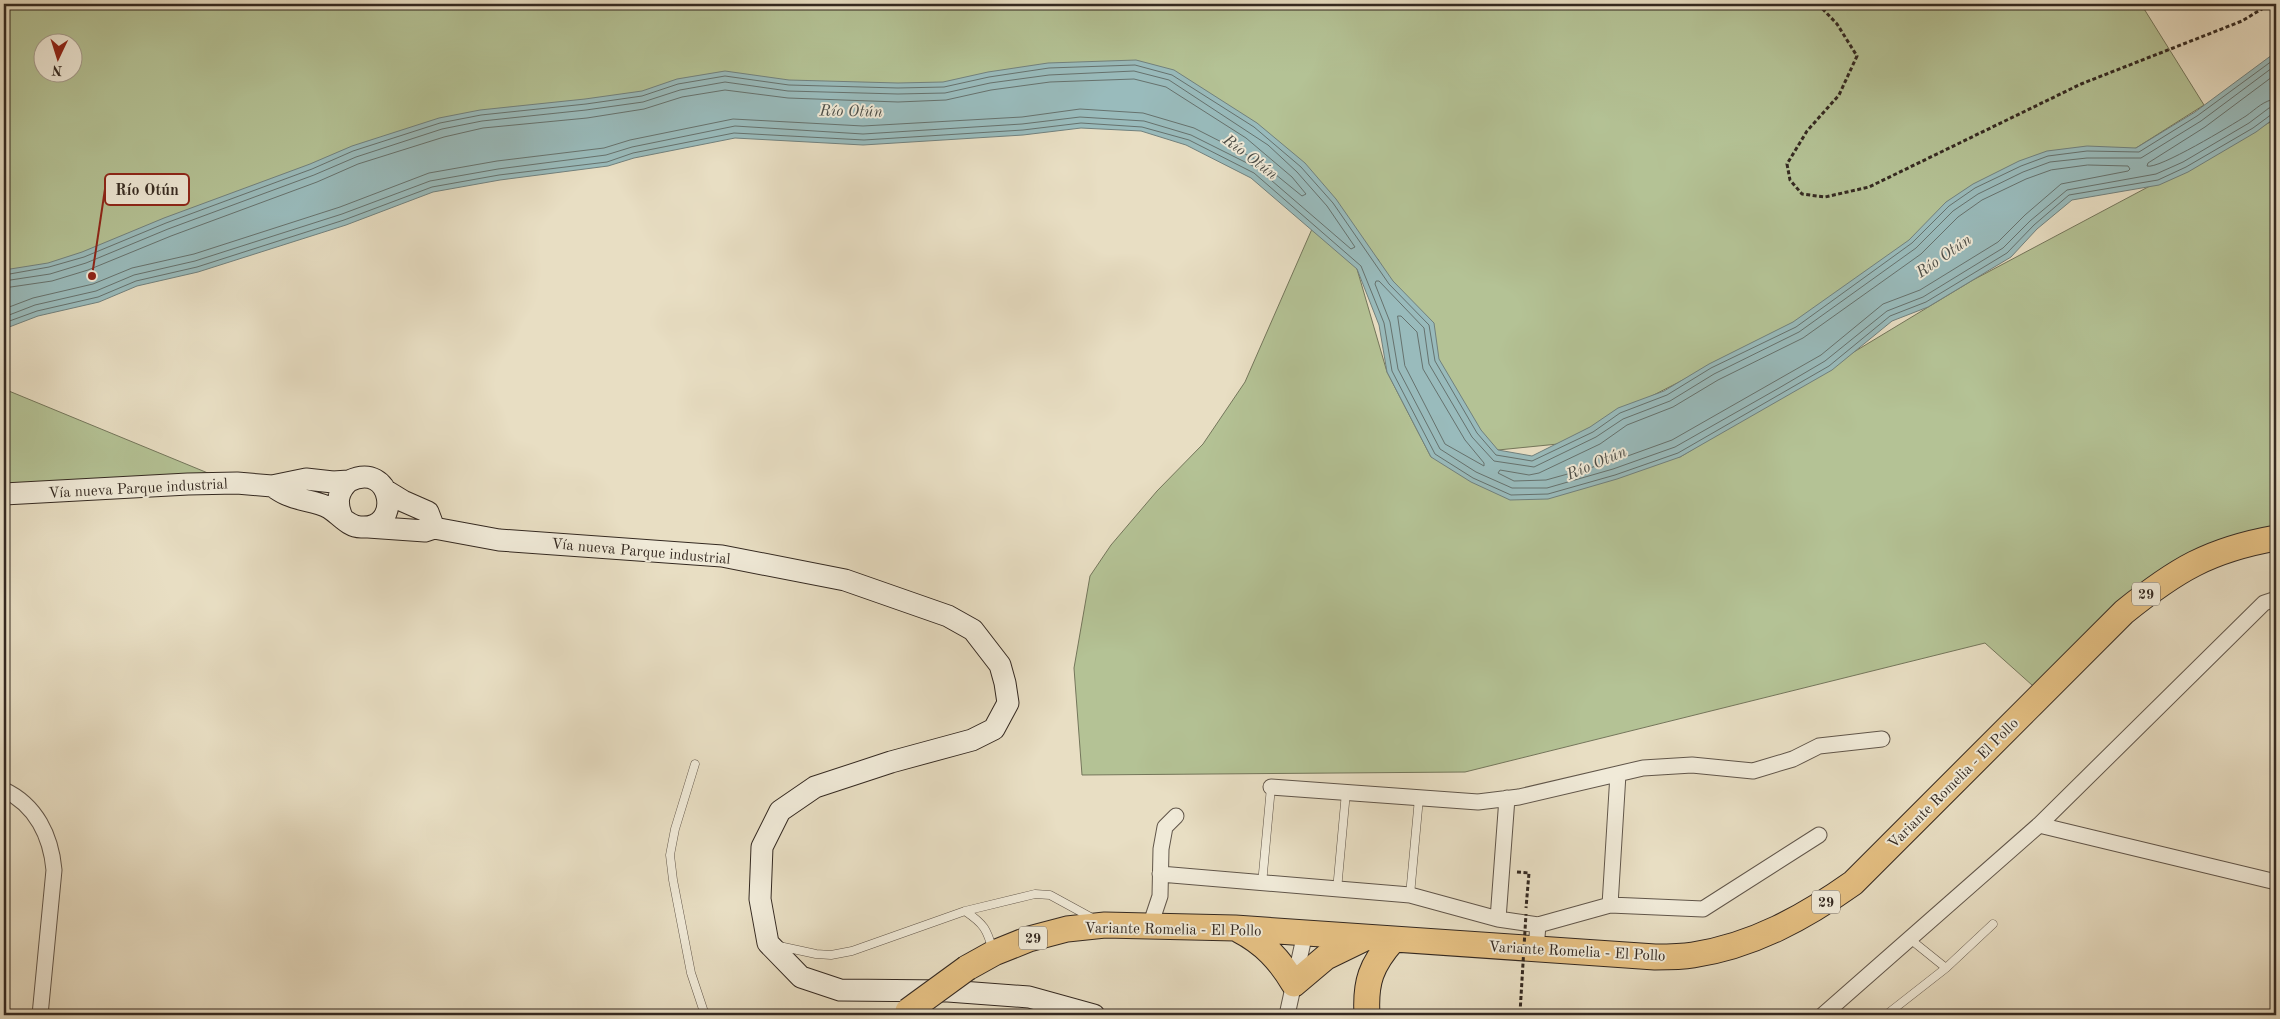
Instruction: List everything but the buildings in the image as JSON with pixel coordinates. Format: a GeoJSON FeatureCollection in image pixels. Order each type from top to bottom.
{"type":"FeatureCollection","features":[{"type":"Feature","properties":{"kind":"highway","name":"Variante Romelia - El Pollo"},"geometry":{"type":"LineString","coordinates":[[905,1013],[967,968],[994,953],[1029,939],[1067,929],[1105,926],[1235,928],[1393,940],[1537,937],[1655,958],[1693,955],[1759,937],[1788,924],[1823,904],[1853,883],[2124,612],[2160,583],[2192,563],[2230,548],[2276,538]]}},
{"type":"Feature","properties":{"kind":"highway"},"geometry":{"type":"LineString","coordinates":[[1235,928],[1254,937],[1270,950],[1284,966],[1294,984],[1326,956],[1365,938]]}},
{"type":"Feature","properties":{"kind":"highway"},"geometry":{"type":"LineString","coordinates":[[1367,1015],[1366,995],[1370,974],[1379,956],[1393,940]]}},
{"type":"Feature","properties":{"kind":"main road","name":"Vía nueva Parque industrial"},"geometry":{"type":"LineString","coordinates":[[4,494],[188,484],[237,483],[272,486],[306,479],[333,482],[349,481],[362,477],[372,478],[403,502],[428,512],[434,528]]}},
{"type":"Feature","properties":{"kind":"main road"},"geometry":{"type":"LineString","coordinates":[[342,517],[338,498],[349,481]]}},
{"type":"Feature","properties":{"kind":"main road","name":"Vía nueva Parque industrial"},"geometry":{"type":"LineString","coordinates":[[272,486],[288,495],[327,506],[354,526],[425,532],[434,528],[499,540],[722,556],[845,580],[948,616],[973,630],[1000,665],[1006,683],[1008,704],[994,729],[972,740],[891,762],[815,788],[780,811],[762,847],[760,899],[768,943]]}},
{"type":"Feature","properties":{"kind":"main road"},"geometry":{"type":"LineString","coordinates":[[368,527],[375,524],[386,513],[388,498],[386,490]]}},
{"type":"Feature","properties":{"kind":"main road"},"geometry":{"type":"LineString","coordinates":[[768,943],[800,977],[840,990],[948,990],[1029,997],[1094,1015]]}},
{"type":"Feature","properties":{"kind":"street"},"geometry":{"type":"LineString","coordinates":[[1824,1015],[2039,825],[2264,603],[2276,600]]}},
{"type":"Feature","properties":{"kind":"street"},"geometry":{"type":"LineString","coordinates":[[1271,787],[1478,802],[1508,798],[1643,768],[1692,765],[1753,771],[1793,759],[1819,746],[1882,739]]}},
{"type":"Feature","properties":{"kind":"street"},"geometry":{"type":"LineString","coordinates":[[1610,905],[1618,774]]}},
{"type":"Feature","properties":{"kind":"street"},"geometry":{"type":"LineString","coordinates":[[4,790],[13,794],[33,813],[41,824],[52,848],[54,870],[40,1015]]}},
{"type":"Feature","properties":{"kind":"street"},"geometry":{"type":"LineString","coordinates":[[1498,919],[1508,798]]}},
{"type":"Feature","properties":{"kind":"street"},"geometry":{"type":"LineString","coordinates":[[1150,926],[1160,896],[1160,849],[1165,827],[1176,816]]}},
{"type":"Feature","properties":{"kind":"street"},"geometry":{"type":"LineString","coordinates":[[2039,825],[2276,882]]}},
{"type":"Feature","properties":{"kind":"street"},"geometry":{"type":"LineString","coordinates":[[1160,874],[1410,895],[1498,919],[1537,937],[1610,905],[1703,909],[1819,835]]}},
{"type":"Feature","properties":{"kind":"street"},"geometry":{"type":"LineString","coordinates":[[1287,1015],[1306,933]]}},
{"type":"Feature","properties":{"kind":"lane"},"geometry":{"type":"LineString","coordinates":[[695,764],[675,829],[670,855],[691,972],[705,1015]]}},
{"type":"Feature","properties":{"kind":"lane"},"geometry":{"type":"LineString","coordinates":[[1262,884],[1271,787]]}},
{"type":"Feature","properties":{"kind":"lane"},"geometry":{"type":"LineString","coordinates":[[1337,890],[1346,792]]}},
{"type":"Feature","properties":{"kind":"lane"},"geometry":{"type":"LineString","coordinates":[[1410,895],[1420,798]]}},
{"type":"Feature","properties":{"kind":"lane"},"geometry":{"type":"LineString","coordinates":[[768,943],[816,954],[831,955],[852,951],[965,911],[1035,894],[1050,895],[1105,926]]}},
{"type":"Feature","properties":{"kind":"lane"},"geometry":{"type":"LineString","coordinates":[[965,911],[980,921],[988,932],[994,953]]}},
{"type":"Feature","properties":{"kind":"lane"},"geometry":{"type":"LineString","coordinates":[[1886,1015],[1946,968],[1992,924]]}},
{"type":"Feature","properties":{"kind":"lane"},"geometry":{"type":"LineString","coordinates":[[1910,939],[1946,968]]}},
{"type":"Feature","properties":{"kind":"path"},"geometry":{"type":"LineString","coordinates":[[1818,4],[1837,24],[1857,56],[1839,95],[1806,131],[1788,164],[1790,180],[1802,194],[1826,197],[1869,187],[2081,84],[2242,21],[2270,4]]}},
{"type":"Feature","properties":{"kind":"path"},"geometry":{"type":"LineString","coordinates":[[1502,870],[1529,873],[1520,1014]]}},
{"type":"Feature","properties":{"kind":"green space"},"geometry":{"type":"Polygon","coordinates":[[[4,4],[2141,4],[2204,105],[2136,148],[1558,444],[1498,450],[1433,394],[1378,259],[1188,83],[764,108],[4,287],[4,4]]]}},
{"type":"Feature","properties":{"kind":"green space"},"geometry":{"type":"Polygon","coordinates":[[[2276,119],[2276,538],[2173,575],[2042,694],[1985,643],[1465,772],[1082,775],[1074,668],[1090,576],[1111,545],[1157,491],[1203,444],[1245,382],[1319,213],[1357,269],[1387,372],[1431,457],[1680,457],[1973,280],[2276,119]]]}},
{"type":"Feature","properties":{"kind":"green space"},"geometry":{"type":"Polygon","coordinates":[[[4,389],[220,478],[4,493],[4,389]]]}},
{"type":"Feature","properties":{"kind":"water","name":"Río Otún"},"geometry":{"type":"Polygon","coordinates":[[[2276,52],[2276,117],[2256,132],[2188,172],[2159,185],[2072,200],[2037,229],[2011,257],[1928,307],[1892,321],[1832,370],[1680,457],[1617,479],[1548,499],[1510,500],[1471,482],[1431,457],[1387,372],[1379,325],[1357,269],[1251,178],[1186,145],[1141,131],[1081,128],[1023,135],[863,145],[735,138],[634,158],[608,166],[500,180],[433,192],[346,225],[198,272],[137,286],[99,302],[38,316],[4,329],[4,270],[48,263],[82,252],[164,218],[310,164],[352,146],[439,118],[480,110],[642,91],[677,79],[725,71],[789,80],[898,83],[943,82],[988,72],[1048,63],[1136,60],[1174,70],[1257,123],[1305,163],[1336,199],[1393,281],[1434,323],[1439,359],[1481,430],[1498,450],[1532,456],[1590,427],[1618,408],[1664,391],[1709,364],[1793,322],[1909,240],[1946,202],[1973,184],[2019,161],[2047,151],[2087,146],[2136,148],[2195,112],[2276,52]]]}},
{"type":"Feature","properties":{"kind":"place","name":"Río Otún"},"geometry":{"type":"Point","coordinates":[92,276]}}]}
